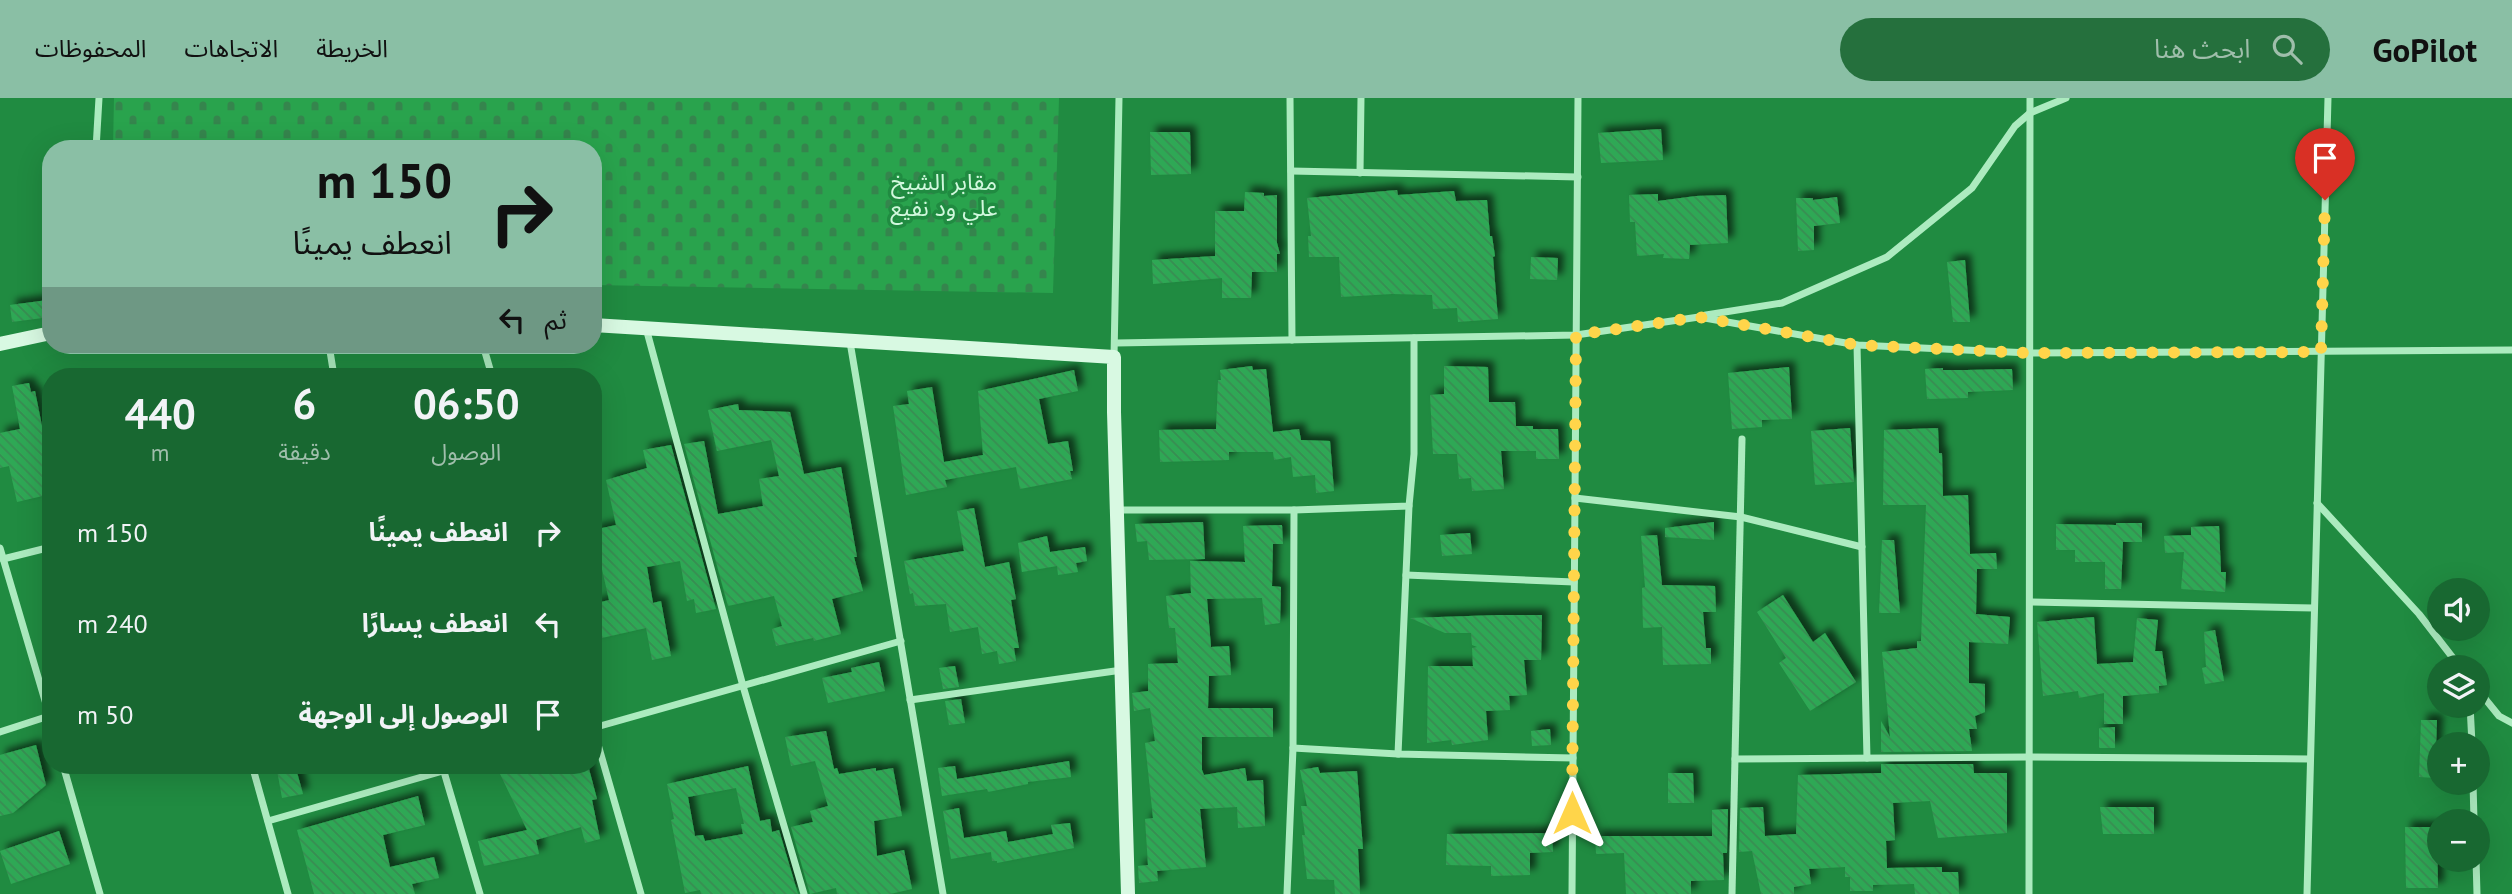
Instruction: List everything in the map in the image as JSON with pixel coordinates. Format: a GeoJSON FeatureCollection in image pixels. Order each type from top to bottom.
{"type":"FeatureCollection","features":[{"type":"Feature","properties":{"kind":"street"},"geometry":{"type":"LineString","coordinates":[[97,140],[99,98]]}},
{"type":"Feature","properties":{"kind":"street"},"geometry":{"type":"LineString","coordinates":[[1119,98],[1115,350],[1128,894]]}},
{"type":"Feature","properties":{"kind":"street"},"geometry":{"type":"LineString","coordinates":[[1290,98],[1292,340]]}},
{"type":"Feature","properties":{"kind":"street"},"geometry":{"type":"LineString","coordinates":[[1360,173],[1361,98]]}},
{"type":"Feature","properties":{"kind":"street"},"geometry":{"type":"LineString","coordinates":[[1572,894],[1578,98]]}},
{"type":"Feature","properties":{"kind":"street"},"geometry":{"type":"LineString","coordinates":[[2029,894],[2030,98]]}},
{"type":"Feature","properties":{"kind":"street"},"geometry":{"type":"LineString","coordinates":[[602,325],[850,342],[1115,350],[1292,340],[1576,335],[1699,317],[1782,303],[1887,257],[1972,188],[2015,126],[2030,113],[2066,98]]}},
{"type":"Feature","properties":{"kind":"street"},"geometry":{"type":"LineString","coordinates":[[2307,894],[2328,98]]}},
{"type":"Feature","properties":{"kind":"street"},"geometry":{"type":"LineString","coordinates":[[1291,171],[1578,177]]}},
{"type":"Feature","properties":{"kind":"street"},"geometry":{"type":"LineString","coordinates":[[1699,317],[1857,345],[2030,353],[2512,350]]}},
{"type":"Feature","properties":{"kind":"street"},"geometry":{"type":"LineString","coordinates":[[646,327],[743,686],[804,894]]}},
{"type":"Feature","properties":{"kind":"street"},"geometry":{"type":"LineString","coordinates":[[0,344],[42,335]]}},
{"type":"Feature","properties":{"kind":"street"},"geometry":{"type":"LineString","coordinates":[[1398,754],[1409,506],[1414,454],[1414,338]]}},
{"type":"Feature","properties":{"kind":"street"},"geometry":{"type":"LineString","coordinates":[[850,342],[943,894]]}},
{"type":"Feature","properties":{"kind":"street"},"geometry":{"type":"LineString","coordinates":[[1857,345],[1867,758]]}},
{"type":"Feature","properties":{"kind":"street"},"geometry":{"type":"LineString","coordinates":[[1732,894],[1742,439]]}},
{"type":"Feature","properties":{"kind":"street"},"geometry":{"type":"LineString","coordinates":[[1575,498],[1741,517],[1862,547]]}},
{"type":"Feature","properties":{"kind":"street"},"geometry":{"type":"LineString","coordinates":[[2317,503],[2418,614],[2450,655]]}},
{"type":"Feature","properties":{"kind":"street"},"geometry":{"type":"LineString","coordinates":[[1117,510],[1294,510],[1409,506]]}},
{"type":"Feature","properties":{"kind":"street"},"geometry":{"type":"LineString","coordinates":[[1287,894],[1293,748],[1294,510]]}},
{"type":"Feature","properties":{"kind":"street"},"geometry":{"type":"LineString","coordinates":[[0,548],[42,691]]}},
{"type":"Feature","properties":{"kind":"street"},"geometry":{"type":"LineString","coordinates":[[4,559],[42,549]]}},
{"type":"Feature","properties":{"kind":"street"},"geometry":{"type":"LineString","coordinates":[[1406,575],[1574,582]]}},
{"type":"Feature","properties":{"kind":"street"},"geometry":{"type":"LineString","coordinates":[[2030,603],[2314,608]]}},
{"type":"Feature","properties":{"kind":"street"},"geometry":{"type":"LineString","coordinates":[[602,725],[901,641]]}},
{"type":"Feature","properties":{"kind":"street"},"geometry":{"type":"LineString","coordinates":[[910,700],[1122,670]]}},
{"type":"Feature","properties":{"kind":"street"},"geometry":{"type":"LineString","coordinates":[[2490,705],[2499,716],[2512,723]]}},
{"type":"Feature","properties":{"kind":"street"},"geometry":{"type":"LineString","coordinates":[[0,732],[42,721]]}},
{"type":"Feature","properties":{"kind":"street"},"geometry":{"type":"LineString","coordinates":[[1293,748],[1398,754],[1573,758]]}},
{"type":"Feature","properties":{"kind":"street"},"geometry":{"type":"LineString","coordinates":[[602,759],[641,894]]}},
{"type":"Feature","properties":{"kind":"street"},"geometry":{"type":"LineString","coordinates":[[1735,759],[2310,759]]}},
{"type":"Feature","properties":{"kind":"street"},"geometry":{"type":"LineString","coordinates":[[66,774],[100,894]]}},
{"type":"Feature","properties":{"kind":"street"},"geometry":{"type":"LineString","coordinates":[[255,774],[288,894]]}},
{"type":"Feature","properties":{"kind":"street"},"geometry":{"type":"LineString","coordinates":[[268,821],[423,774]]}},
{"type":"Feature","properties":{"kind":"street"},"geometry":{"type":"LineString","coordinates":[[445,774],[480,894]]}},
{"type":"Feature","properties":{"kind":"street"},"geometry":{"type":"LineString","coordinates":[[2476,872],[2477,894]]}},
{"type":"Feature","properties":{"kind":"green space","name":"مقابر الشيخ علي ود نفيع"},"geometry":{"type":"Polygon","coordinates":[[[114,98],[1059,98],[1053,293],[602,285],[602,140],[113,140],[114,98]]]}},
{"type":"Feature","properties":{"kind":"building"},"geometry":{"type":"Polygon","coordinates":[[[1661,129],[1663,160],[1601,163],[1598,133],[1661,129]]]}},
{"type":"Feature","properties":{"kind":"building"},"geometry":{"type":"Polygon","coordinates":[[[1150,132],[1190,132],[1191,174],[1151,175],[1150,132]]]}},
{"type":"Feature","properties":{"kind":"building"},"geometry":{"type":"Polygon","coordinates":[[[1397,190],[1398,195],[1454,191],[1456,201],[1487,200],[1490,236],[1495,256],[1498,319],[1458,322],[1457,308],[1433,309],[1432,295],[1341,297],[1339,257],[1309,257],[1308,236],[1311,236],[1307,198],[1397,190]]]}},
{"type":"Feature","properties":{"kind":"building"},"geometry":{"type":"Polygon","coordinates":[[[1245,192],[1264,193],[1264,196],[1277,195],[1277,243],[1280,254],[1277,254],[1277,272],[1252,272],[1251,298],[1222,298],[1222,278],[1153,284],[1152,260],[1215,256],[1215,211],[1244,211],[1245,192]]]}},
{"type":"Feature","properties":{"kind":"building"},"geometry":{"type":"Polygon","coordinates":[[[1658,194],[1658,201],[1726,195],[1728,243],[1690,245],[1689,259],[1663,258],[1664,254],[1637,256],[1635,222],[1630,222],[1629,195],[1658,194]]]}},
{"type":"Feature","properties":{"kind":"building"},"geometry":{"type":"Polygon","coordinates":[[[1837,197],[1840,223],[1814,226],[1814,250],[1798,251],[1796,198],[1813,200],[1837,197]]]}},
{"type":"Feature","properties":{"kind":"building"},"geometry":{"type":"Polygon","coordinates":[[[1531,257],[1558,258],[1557,280],[1530,279],[1531,257]]]}},
{"type":"Feature","properties":{"kind":"building"},"geometry":{"type":"Polygon","coordinates":[[[1965,260],[1970,322],[1953,322],[1947,262],[1965,260]]]}},
{"type":"Feature","properties":{"kind":"building"},"geometry":{"type":"Polygon","coordinates":[[[42,301],[42,318],[12,322],[10,305],[42,301]]]}},
{"type":"Feature","properties":{"kind":"building"},"geometry":{"type":"Polygon","coordinates":[[[1252,366],[1253,370],[1266,369],[1273,432],[1299,429],[1301,440],[1330,441],[1334,491],[1316,493],[1315,475],[1293,477],[1291,457],[1274,460],[1273,452],[1229,452],[1229,460],[1160,462],[1159,430],[1216,429],[1220,370],[1252,366]]]}},
{"type":"Feature","properties":{"kind":"building"},"geometry":{"type":"Polygon","coordinates":[[[1444,366],[1488,367],[1489,402],[1515,402],[1516,426],[1558,429],[1559,459],[1536,459],[1536,451],[1501,451],[1504,489],[1472,491],[1471,478],[1459,479],[1457,454],[1433,454],[1430,395],[1444,394],[1444,366]]]}},
{"type":"Feature","properties":{"kind":"building"},"geometry":{"type":"Polygon","coordinates":[[[1789,367],[1792,419],[1762,420],[1762,427],[1732,429],[1728,373],[1789,367]]]}},
{"type":"Feature","properties":{"kind":"building"},"geometry":{"type":"Polygon","coordinates":[[[1925,369],[2012,369],[2013,390],[1968,392],[1968,398],[1927,399],[1925,369]]]}},
{"type":"Feature","properties":{"kind":"building"},"geometry":{"type":"Polygon","coordinates":[[[1074,370],[1078,391],[1039,399],[1048,444],[1068,441],[1072,479],[1020,489],[1016,467],[945,480],[947,487],[906,495],[893,406],[909,404],[907,391],[932,387],[944,462],[983,455],[978,391],[1074,370]]]}},
{"type":"Feature","properties":{"kind":"building"},"geometry":{"type":"Polygon","coordinates":[[[29,383],[31,392],[35,391],[42,426],[42,496],[17,502],[9,466],[0,468],[0,433],[20,429],[12,386],[29,383]]]}},
{"type":"Feature","properties":{"kind":"building"},"geometry":{"type":"Polygon","coordinates":[[[738,404],[739,410],[790,412],[804,474],[841,467],[857,557],[854,557],[863,591],[832,599],[841,634],[776,646],[772,629],[782,626],[774,596],[728,606],[684,444],[704,441],[718,514],[763,506],[759,479],[779,476],[771,440],[717,451],[708,410],[738,404]]]}},
{"type":"Feature","properties":{"kind":"building"},"geometry":{"type":"Polygon","coordinates":[[[1850,428],[1854,482],[1815,485],[1811,431],[1850,428]]]}},
{"type":"Feature","properties":{"kind":"building"},"geometry":{"type":"Polygon","coordinates":[[[1938,428],[1939,453],[1942,453],[1943,496],[1968,495],[1970,554],[1996,553],[1997,569],[1977,569],[1976,614],[2010,617],[2008,644],[1969,642],[1969,683],[1985,684],[1985,712],[1975,716],[1977,729],[1969,729],[1972,751],[1881,752],[1881,721],[1890,737],[1882,652],[1917,648],[1917,641],[1921,641],[1926,505],[1883,505],[1884,430],[1938,428]]]}},
{"type":"Feature","properties":{"kind":"building"},"geometry":{"type":"Polygon","coordinates":[[[671,445],[716,609],[696,613],[694,599],[687,601],[680,561],[647,567],[653,603],[661,601],[671,656],[652,660],[646,628],[602,638],[602,602],[609,600],[602,569],[602,528],[616,525],[606,480],[647,468],[643,450],[671,445]]]}},
{"type":"Feature","properties":{"kind":"building"},"geometry":{"type":"Polygon","coordinates":[[[974,508],[985,567],[1009,562],[1016,599],[1011,600],[1019,648],[1014,648],[1016,661],[999,664],[997,651],[982,654],[978,627],[950,632],[946,604],[915,606],[913,593],[910,594],[904,561],[964,551],[957,511],[974,508]]]}},
{"type":"Feature","properties":{"kind":"building"},"geometry":{"type":"Polygon","coordinates":[[[1203,522],[1205,559],[1149,560],[1147,541],[1137,542],[1135,524],[1203,522]]]}},
{"type":"Feature","properties":{"kind":"building"},"geometry":{"type":"Polygon","coordinates":[[[1714,522],[1714,540],[1665,537],[1665,528],[1714,522]]]}},
{"type":"Feature","properties":{"kind":"building"},"geometry":{"type":"Polygon","coordinates":[[[2142,523],[2142,542],[2123,542],[2121,589],[2105,589],[2105,562],[2075,562],[2075,550],[2056,550],[2056,524],[2142,523]]]}},
{"type":"Feature","properties":{"kind":"building"},"geometry":{"type":"Polygon","coordinates":[[[1282,525],[1283,544],[1273,544],[1272,586],[1281,587],[1280,623],[1265,625],[1262,598],[1207,599],[1211,647],[1229,646],[1231,675],[1209,676],[1208,708],[1273,708],[1273,737],[1202,737],[1202,770],[1204,775],[1245,768],[1247,781],[1263,780],[1265,826],[1238,828],[1237,807],[1200,809],[1206,867],[1157,871],[1158,881],[1139,883],[1138,866],[1148,865],[1145,819],[1153,818],[1145,743],[1155,741],[1150,708],[1134,711],[1132,693],[1148,691],[1148,664],[1178,663],[1175,628],[1169,628],[1166,596],[1191,593],[1190,561],[1245,562],[1243,526],[1282,525]]]}},
{"type":"Feature","properties":{"kind":"building"},"geometry":{"type":"Polygon","coordinates":[[[2219,526],[2221,572],[2226,572],[2225,592],[2181,589],[2184,552],[2165,553],[2164,536],[2191,535],[2191,527],[2219,526]]]}},
{"type":"Feature","properties":{"kind":"building"},"geometry":{"type":"Polygon","coordinates":[[[1470,533],[1472,554],[1442,556],[1440,535],[1470,533]]]}},
{"type":"Feature","properties":{"kind":"building"},"geometry":{"type":"Polygon","coordinates":[[[1657,535],[1662,585],[1715,586],[1716,612],[1703,612],[1706,648],[1711,648],[1711,664],[1663,665],[1662,627],[1643,628],[1642,588],[1645,587],[1641,536],[1657,535]]]}},
{"type":"Feature","properties":{"kind":"building"},"geometry":{"type":"Polygon","coordinates":[[[1047,536],[1050,552],[1085,547],[1087,561],[1076,563],[1078,572],[1058,575],[1057,566],[1022,572],[1018,543],[1047,536]]]}},
{"type":"Feature","properties":{"kind":"building"},"geometry":{"type":"Polygon","coordinates":[[[1882,540],[1894,540],[1900,613],[1879,613],[1882,540]]]}},
{"type":"Feature","properties":{"kind":"building"},"geometry":{"type":"Polygon","coordinates":[[[1783,595],[1813,642],[1825,633],[1856,682],[1810,711],[1779,663],[1786,658],[1757,612],[1783,595]]]}},
{"type":"Feature","properties":{"kind":"building"},"geometry":{"type":"Polygon","coordinates":[[[1542,615],[1541,660],[1524,660],[1527,695],[1509,696],[1510,710],[1486,711],[1488,740],[1452,745],[1451,740],[1427,743],[1428,666],[1473,666],[1472,648],[1477,647],[1472,645],[1471,633],[1445,633],[1410,618],[1542,615]]]}},
{"type":"Feature","properties":{"kind":"building"},"geometry":{"type":"Polygon","coordinates":[[[2094,617],[2097,664],[2133,662],[2137,618],[2158,620],[2155,651],[2162,651],[2167,685],[2159,686],[2159,693],[2123,696],[2123,724],[2104,724],[2104,693],[2079,698],[2078,691],[2043,696],[2037,622],[2094,617]]]}},
{"type":"Feature","properties":{"kind":"building"},"geometry":{"type":"Polygon","coordinates":[[[2215,630],[2224,681],[2205,684],[2202,668],[2206,667],[2204,632],[2215,630]]]}},
{"type":"Feature","properties":{"kind":"building"},"geometry":{"type":"Polygon","coordinates":[[[879,662],[885,691],[828,703],[822,678],[852,672],[851,668],[879,662]]]}},
{"type":"Feature","properties":{"kind":"building"},"geometry":{"type":"Polygon","coordinates":[[[955,666],[959,687],[943,689],[939,668],[955,666]]]}},
{"type":"Feature","properties":{"kind":"building"},"geometry":{"type":"Polygon","coordinates":[[[961,699],[965,723],[949,725],[945,701],[961,699]]]}},
{"type":"Feature","properties":{"kind":"building"},"geometry":{"type":"Polygon","coordinates":[[[2421,720],[2437,720],[2437,732],[2427,732],[2427,778],[2419,777],[2421,720]]]}},
{"type":"Feature","properties":{"kind":"building"},"geometry":{"type":"Polygon","coordinates":[[[2115,727],[2115,748],[2099,748],[2099,728],[2115,727]]]}},
{"type":"Feature","properties":{"kind":"building"},"geometry":{"type":"Polygon","coordinates":[[[1550,729],[1551,745],[1532,746],[1531,731],[1550,729]]]}},
{"type":"Feature","properties":{"kind":"building"},"geometry":{"type":"Polygon","coordinates":[[[826,731],[834,769],[837,768],[839,774],[893,768],[902,816],[874,821],[877,856],[904,850],[912,889],[890,894],[837,894],[836,888],[810,894],[791,827],[813,822],[810,811],[828,806],[815,761],[791,766],[785,737],[826,731]]]}},
{"type":"Feature","properties":{"kind":"building"},"geometry":{"type":"Polygon","coordinates":[[[36,745],[46,785],[13,813],[0,816],[0,755],[36,745]]]}},
{"type":"Feature","properties":{"kind":"building"},"geometry":{"type":"Polygon","coordinates":[[[1069,761],[1071,777],[1028,782],[988,792],[987,789],[942,796],[938,768],[955,766],[957,779],[1069,761]]]}},
{"type":"Feature","properties":{"kind":"building"},"geometry":{"type":"Polygon","coordinates":[[[1881,764],[1973,764],[1974,773],[2007,773],[2007,833],[1938,838],[1930,801],[1893,803],[1895,840],[1886,841],[1887,868],[1942,867],[1942,872],[1958,872],[1959,894],[1915,894],[1914,884],[1873,885],[1873,891],[1850,891],[1850,877],[1845,877],[1845,867],[1809,869],[1811,884],[1794,887],[1794,894],[1761,894],[1752,851],[1739,852],[1740,808],[1763,807],[1765,836],[1796,834],[1798,775],[1881,773],[1881,764]]]}},
{"type":"Feature","properties":{"kind":"building"},"geometry":{"type":"Polygon","coordinates":[[[748,766],[760,821],[770,819],[772,832],[779,830],[798,894],[701,894],[700,890],[685,893],[667,784],[748,766]],[[736,788],[688,797],[695,836],[703,835],[705,841],[743,834],[741,824],[744,824],[736,788]]]}},
{"type":"Feature","properties":{"kind":"building"},"geometry":{"type":"Polygon","coordinates":[[[1318,767],[1320,773],[1357,771],[1363,849],[1358,849],[1360,894],[1335,894],[1334,880],[1307,879],[1301,806],[1307,806],[1300,770],[1318,767]]]}},
{"type":"Feature","properties":{"kind":"building"},"geometry":{"type":"Polygon","coordinates":[[[1668,773],[1693,773],[1694,803],[1668,803],[1668,773]]]}},
{"type":"Feature","properties":{"kind":"building"},"geometry":{"type":"Polygon","coordinates":[[[278,774],[297,774],[303,794],[282,798],[278,774]]]}},
{"type":"Feature","properties":{"kind":"building"},"geometry":{"type":"Polygon","coordinates":[[[500,774],[590,774],[597,799],[592,800],[600,839],[585,843],[581,827],[536,840],[539,854],[484,866],[478,841],[527,830],[500,774]]]}},
{"type":"Feature","properties":{"kind":"building"},"geometry":{"type":"Polygon","coordinates":[[[418,796],[425,825],[383,835],[390,867],[434,857],[439,878],[412,884],[415,894],[314,894],[297,830],[418,796]]]}},
{"type":"Feature","properties":{"kind":"building"},"geometry":{"type":"Polygon","coordinates":[[[2100,807],[2154,807],[2154,834],[2103,834],[2100,807]]]}},
{"type":"Feature","properties":{"kind":"building"},"geometry":{"type":"Polygon","coordinates":[[[959,808],[964,838],[1006,831],[1008,842],[1053,834],[1051,825],[1070,823],[1074,848],[997,863],[992,861],[991,852],[951,859],[943,811],[959,808]]]}},
{"type":"Feature","properties":{"kind":"building"},"geometry":{"type":"Polygon","coordinates":[[[1728,809],[1727,853],[1723,853],[1724,880],[1691,881],[1691,894],[1626,894],[1624,853],[1596,854],[1595,836],[1712,836],[1712,810],[1728,809]]]}},
{"type":"Feature","properties":{"kind":"building"},"geometry":{"type":"Polygon","coordinates":[[[2405,827],[2427,827],[2427,872],[2438,872],[2438,888],[2406,888],[2405,827]]]}},
{"type":"Feature","properties":{"kind":"building"},"geometry":{"type":"Polygon","coordinates":[[[59,831],[70,864],[11,884],[0,851],[59,831]]]}},
{"type":"Feature","properties":{"kind":"building"},"geometry":{"type":"Polygon","coordinates":[[[1552,833],[1553,852],[1530,853],[1530,875],[1491,876],[1491,866],[1446,865],[1447,834],[1552,833]]]}},
{"type":"Feature","properties":{"kind":"route"},"geometry":{"type":"LineString","coordinates":[[1572,813],[1576,335],[1699,317],[1857,345],[2030,353],[2321,352],[2325,200]]}}]}
